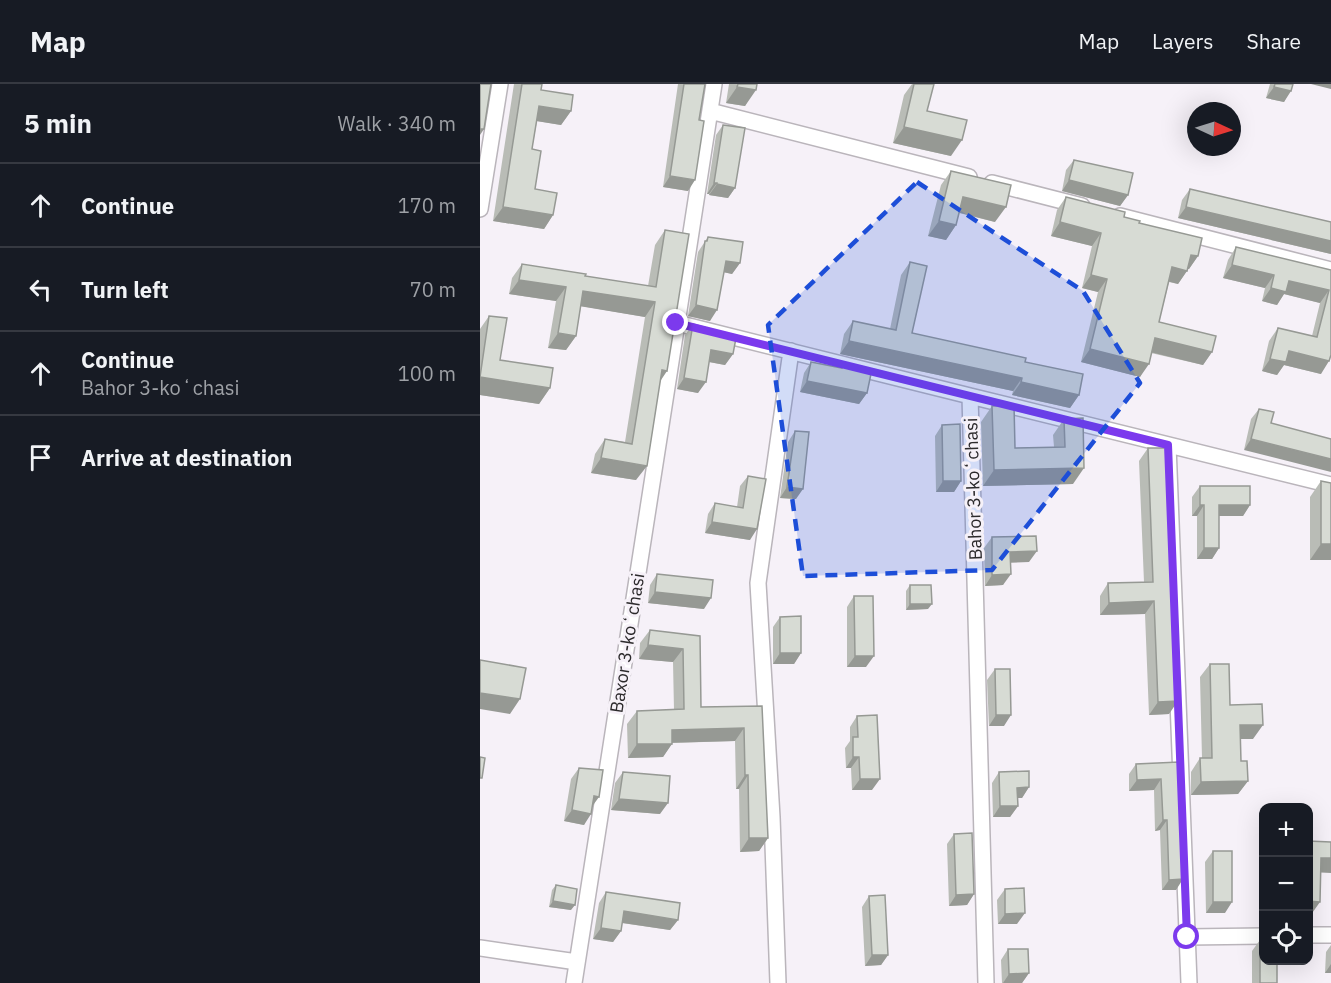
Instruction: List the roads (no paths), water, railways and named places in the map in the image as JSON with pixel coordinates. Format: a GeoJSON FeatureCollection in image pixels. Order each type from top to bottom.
{"type":"FeatureCollection","features":[{"type":"Feature","properties":{"kind":"street"},"geometry":{"type":"LineString","coordinates":[[480,209],[500,84]]}},
{"type":"Feature","properties":{"kind":"street"},"geometry":{"type":"LineString","coordinates":[[676,323],[714,84]]}},
{"type":"Feature","properties":{"kind":"street"},"geometry":{"type":"LineString","coordinates":[[710,111],[1331,270]]}},
{"type":"Feature","properties":{"kind":"street","name":"Bahor 3-koʻchasi"},"geometry":{"type":"LineString","coordinates":[[676,323],[970,396],[986,983]]}},
{"type":"Feature","properties":{"kind":"street","name":"Baxor 3-koʻchasi"},"geometry":{"type":"LineString","coordinates":[[574,983],[676,323]]}},
{"type":"Feature","properties":{"kind":"street"},"geometry":{"type":"LineString","coordinates":[[778,983],[772,817],[758,583],[790,351]]}},
{"type":"Feature","properties":{"kind":"street"},"geometry":{"type":"LineString","coordinates":[[970,396],[1331,485]]}},
{"type":"Feature","properties":{"kind":"street"},"geometry":{"type":"LineString","coordinates":[[1168,445],[1189,983]]}},
{"type":"Feature","properties":{"kind":"street"},"geometry":{"type":"LineString","coordinates":[[1313,935],[1331,934]]}},
{"type":"Feature","properties":{"kind":"street"},"geometry":{"type":"LineString","coordinates":[[1187,937],[1259,936]]}},
{"type":"Feature","properties":{"kind":"street"},"geometry":{"type":"LineString","coordinates":[[480,948],[577,962]]}}]}
